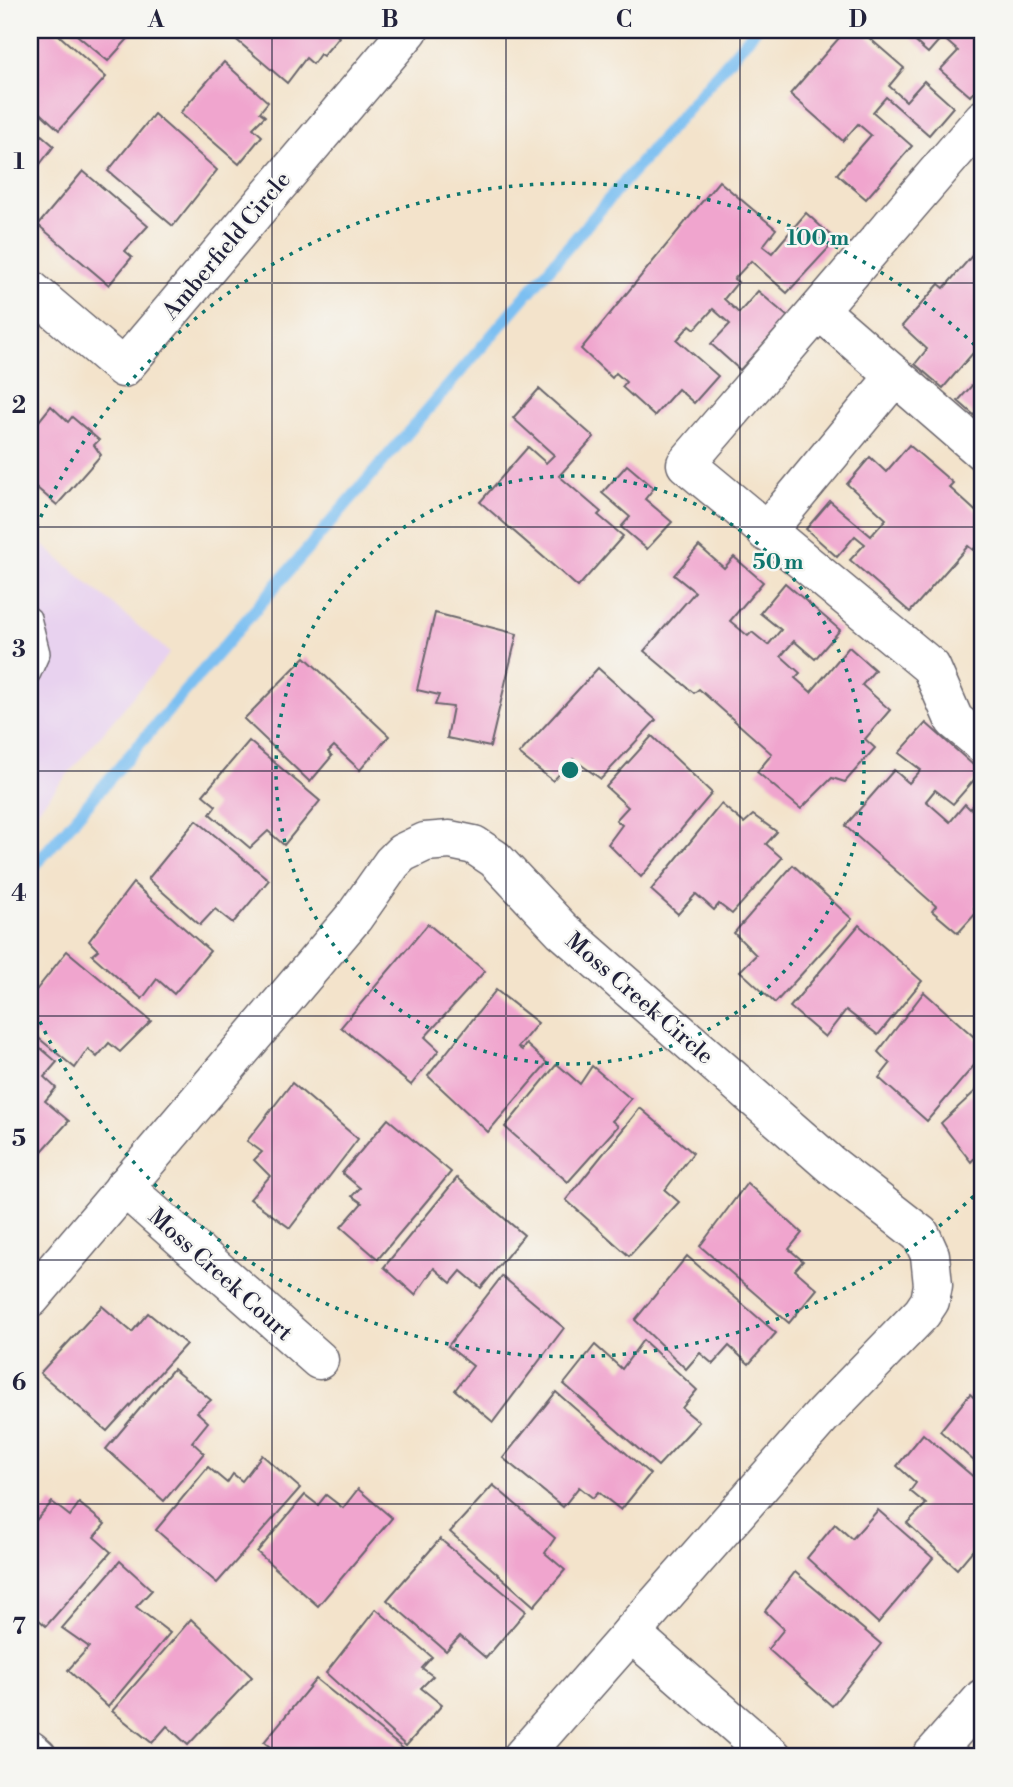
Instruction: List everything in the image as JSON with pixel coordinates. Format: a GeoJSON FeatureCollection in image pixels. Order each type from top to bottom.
{"type":"FeatureCollection","features":[{"type":"Feature","properties":{"kind":"street","name":"Amberfield Circle"},"geometry":{"type":"LineString","coordinates":[[30,289],[123,368],[409,30]]}},
{"type":"Feature","properties":{"kind":"street"},"geometry":{"type":"LineString","coordinates":[[983,119],[686,464],[930,667],[954,719],[983,744]]}},
{"type":"Feature","properties":{"kind":"street"},"geometry":{"type":"LineString","coordinates":[[819,310],[983,452]]}},
{"type":"Feature","properties":{"kind":"street"},"geometry":{"type":"LineString","coordinates":[[766,531],[895,376]]}},
{"type":"Feature","properties":{"kind":"street","name":"Moss Creek Circle"},"geometry":{"type":"LineString","coordinates":[[30,1298],[354,917],[392,863],[402,853],[425,842],[450,840],[474,845],[495,859],[562,930],[830,1164],[921,1235],[930,1255],[933,1285],[930,1301],[922,1313],[821,1416],[522,1757]]}},
{"type":"Feature","properties":{"kind":"street","name":"Moss Creek Court"},"geometry":{"type":"LineString","coordinates":[[124,1187],[319,1360]]}},
{"type":"Feature","properties":{"kind":"street"},"geometry":{"type":"LineString","coordinates":[[631,1633],[773,1757]]}},
{"type":"Feature","properties":{"kind":"street"},"geometry":{"type":"LineString","coordinates":[[931,1757],[983,1698]]}},
{"type":"Feature","properties":{"kind":"street"},"geometry":{"type":"LineString","coordinates":[[30,1750],[38,1757]]}},
{"type":"Feature","properties":{"kind":"lane"},"geometry":{"type":"LineString","coordinates":[[30,618],[39,653],[30,673]]}},
{"type":"Feature","properties":{"kind":"shaded area"},"geometry":{"type":"Polygon","coordinates":[[[30,534],[170,653],[30,819],[30,534]]]}},
{"type":"Feature","properties":{"kind":"building"},"geometry":{"type":"Polygon","coordinates":[[[30,30],[53,30],[106,77],[59,130],[30,103],[30,63],[33,60],[30,57],[30,30]]]}},
{"type":"Feature","properties":{"kind":"building"},"geometry":{"type":"Polygon","coordinates":[[[71,30],[136,30],[108,61],[71,30]]]}},
{"type":"Feature","properties":{"kind":"building"},"geometry":{"type":"Polygon","coordinates":[[[225,30],[331,30],[339,37],[313,64],[306,58],[287,83],[225,30]]]}},
{"type":"Feature","properties":{"kind":"building"},"geometry":{"type":"Polygon","coordinates":[[[846,30],[860,30],[904,68],[889,86],[906,101],[924,81],[953,107],[929,135],[886,97],[873,112],[912,146],[866,199],[837,174],[871,135],[858,124],[843,141],[790,94],[846,30]]]}},
{"type":"Feature","properties":{"kind":"building"},"geometry":{"type":"Polygon","coordinates":[[[902,30],[961,30],[969,36],[975,30],[983,30],[983,81],[970,96],[940,70],[958,51],[942,37],[928,53],[902,30]]]}},
{"type":"Feature","properties":{"kind":"building"},"geometry":{"type":"Polygon","coordinates":[[[224,62],[268,102],[260,112],[265,116],[253,128],[262,136],[239,164],[180,113],[224,62]]]}},
{"type":"Feature","properties":{"kind":"building"},"geometry":{"type":"Polygon","coordinates":[[[154,114],[217,170],[173,226],[108,171],[154,114]]]}},
{"type":"Feature","properties":{"kind":"building"},"geometry":{"type":"Polygon","coordinates":[[[30,125],[54,146],[30,177],[30,125]]]}},
{"type":"Feature","properties":{"kind":"building"},"geometry":{"type":"Polygon","coordinates":[[[83,171],[148,226],[125,251],[132,257],[109,285],[38,225],[83,171]]]}},
{"type":"Feature","properties":{"kind":"building"},"geometry":{"type":"Polygon","coordinates":[[[719,181],[776,229],[763,246],[772,253],[806,213],[836,240],[787,293],[751,261],[734,279],[738,282],[724,299],[739,313],[758,291],[788,317],[740,370],[711,344],[730,324],[713,309],[695,329],[690,325],[677,340],[718,376],[694,403],[678,389],[654,416],[622,387],[626,382],[616,373],[612,378],[581,349],[719,181]]]}},
{"type":"Feature","properties":{"kind":"building"},"geometry":{"type":"Polygon","coordinates":[[[983,243],[983,350],[979,346],[943,388],[915,364],[927,349],[902,326],[939,284],[944,288],[983,243]]]}},
{"type":"Feature","properties":{"kind":"building"},"geometry":{"type":"Polygon","coordinates":[[[983,373],[983,423],[958,401],[983,373]]]}},
{"type":"Feature","properties":{"kind":"building"},"geometry":{"type":"Polygon","coordinates":[[[539,389],[594,437],[559,476],[601,512],[598,515],[623,536],[578,587],[480,502],[528,447],[546,463],[554,455],[513,418],[539,389]]]}},
{"type":"Feature","properties":{"kind":"building"},"geometry":{"type":"Polygon","coordinates":[[[51,406],[68,422],[72,417],[99,440],[94,445],[101,455],[57,505],[30,482],[30,432],[51,406]]]}},
{"type":"Feature","properties":{"kind":"building"},"geometry":{"type":"Polygon","coordinates":[[[909,445],[953,483],[949,487],[983,518],[983,539],[973,550],[968,546],[910,612],[850,560],[865,544],[855,536],[837,557],[806,529],[830,501],[871,536],[886,519],[847,484],[870,457],[886,472],[909,445]]]}},
{"type":"Feature","properties":{"kind":"building"},"geometry":{"type":"Polygon","coordinates":[[[627,465],[654,488],[645,499],[672,522],[647,549],[621,527],[630,517],[602,493],[627,465]]]}},
{"type":"Feature","properties":{"kind":"building"},"geometry":{"type":"Polygon","coordinates":[[[699,546],[724,568],[734,557],[763,582],[730,621],[748,636],[752,632],[768,645],[781,630],[760,613],[785,583],[840,630],[815,659],[794,641],[781,656],[800,673],[795,678],[811,692],[849,647],[875,670],[862,685],[890,710],[865,739],[875,748],[845,782],[832,778],[801,809],[757,772],[772,754],[699,689],[694,693],[644,651],[695,592],[674,575],[699,546]]]}},
{"type":"Feature","properties":{"kind":"building"},"geometry":{"type":"Polygon","coordinates":[[[435,613],[517,634],[490,747],[447,738],[453,707],[435,705],[439,695],[417,690],[435,613]]]}},
{"type":"Feature","properties":{"kind":"building"},"geometry":{"type":"Polygon","coordinates":[[[305,657],[389,736],[360,770],[334,746],[328,752],[332,756],[310,782],[244,719],[305,657]]]}},
{"type":"Feature","properties":{"kind":"building"},"geometry":{"type":"Polygon","coordinates":[[[598,668],[656,720],[601,779],[573,759],[553,781],[519,754],[598,668]]]}},
{"type":"Feature","properties":{"kind":"building"},"geometry":{"type":"Polygon","coordinates":[[[926,723],[981,772],[953,804],[935,790],[926,801],[950,822],[965,804],[970,809],[983,794],[983,897],[974,908],[978,911],[958,933],[932,911],[936,906],[845,826],[894,770],[909,783],[921,770],[899,753],[926,723]]]}},
{"type":"Feature","properties":{"kind":"building"},"geometry":{"type":"Polygon","coordinates":[[[652,736],[712,793],[641,877],[608,844],[622,825],[616,820],[628,807],[606,787],[652,736]]]}},
{"type":"Feature","properties":{"kind":"building"},"geometry":{"type":"Polygon","coordinates":[[[249,741],[320,801],[284,845],[268,831],[250,848],[210,814],[216,806],[203,795],[249,741]]]}},
{"type":"Feature","properties":{"kind":"building"},"geometry":{"type":"Polygon","coordinates":[[[721,804],[744,823],[753,815],[777,832],[766,844],[782,858],[732,914],[719,904],[714,910],[696,894],[678,914],[651,890],[721,804]]]}},
{"type":"Feature","properties":{"kind":"building"},"geometry":{"type":"Polygon","coordinates":[[[196,820],[269,880],[233,923],[215,909],[200,925],[148,879],[196,820]]]}},
{"type":"Feature","properties":{"kind":"building"},"geometry":{"type":"Polygon","coordinates":[[[793,865],[852,919],[775,1003],[740,971],[756,955],[734,933],[793,865]]]}},
{"type":"Feature","properties":{"kind":"building"},"geometry":{"type":"Polygon","coordinates":[[[133,883],[210,951],[174,994],[157,979],[142,999],[92,955],[98,950],[89,941],[133,883]]]}},
{"type":"Feature","properties":{"kind":"building"},"geometry":{"type":"Polygon","coordinates":[[[428,924],[485,971],[425,1037],[439,1050],[411,1085],[341,1027],[428,924]]]}},
{"type":"Feature","properties":{"kind":"building"},"geometry":{"type":"Polygon","coordinates":[[[859,925],[922,981],[878,1035],[846,1010],[825,1037],[790,1007],[859,925]]]}},
{"type":"Feature","properties":{"kind":"building"},"geometry":{"type":"Polygon","coordinates":[[[67,951],[151,1021],[120,1052],[109,1043],[97,1057],[88,1049],[75,1068],[30,1031],[30,998],[67,951]]]}},
{"type":"Feature","properties":{"kind":"building"},"geometry":{"type":"Polygon","coordinates":[[[496,990],[538,1023],[518,1047],[522,1050],[526,1044],[547,1063],[488,1132],[428,1076],[496,990]]]}},
{"type":"Feature","properties":{"kind":"building"},"geometry":{"type":"Polygon","coordinates":[[[924,992],[983,1045],[983,1055],[927,1121],[879,1078],[890,1064],[878,1052],[924,992]]]}},
{"type":"Feature","properties":{"kind":"building"},"geometry":{"type":"Polygon","coordinates":[[[30,1039],[57,1062],[44,1077],[56,1088],[45,1101],[69,1121],[35,1159],[30,1154],[30,1039]]]}},
{"type":"Feature","properties":{"kind":"building"},"geometry":{"type":"Polygon","coordinates":[[[557,1064],[580,1084],[592,1066],[631,1099],[612,1121],[618,1126],[568,1182],[505,1127],[557,1064]]]}},
{"type":"Feature","properties":{"kind":"building"},"geometry":{"type":"Polygon","coordinates":[[[292,1083],[358,1139],[290,1228],[250,1199],[270,1176],[254,1160],[262,1152],[247,1141],[292,1083]]]}},
{"type":"Feature","properties":{"kind":"building"},"geometry":{"type":"Polygon","coordinates":[[[983,1084],[983,1157],[979,1153],[971,1162],[941,1123],[983,1084]]]}},
{"type":"Feature","properties":{"kind":"building"},"geometry":{"type":"Polygon","coordinates":[[[640,1108],[693,1153],[665,1190],[679,1202],[629,1256],[566,1200],[640,1108]]]}},
{"type":"Feature","properties":{"kind":"building"},"geometry":{"type":"Polygon","coordinates":[[[388,1119],[451,1172],[378,1259],[341,1227],[362,1203],[352,1196],[360,1188],[342,1173],[388,1119]]]}},
{"type":"Feature","properties":{"kind":"building"},"geometry":{"type":"Polygon","coordinates":[[[457,1178],[524,1235],[481,1288],[461,1271],[451,1283],[434,1268],[415,1295],[384,1267],[457,1178]]]}},
{"type":"Feature","properties":{"kind":"building"},"geometry":{"type":"Polygon","coordinates":[[[747,1183],[802,1233],[789,1249],[803,1261],[795,1270],[817,1289],[789,1323],[700,1246],[747,1183]]]}},
{"type":"Feature","properties":{"kind":"building"},"geometry":{"type":"Polygon","coordinates":[[[687,1256],[776,1333],[749,1364],[729,1346],[713,1364],[700,1353],[686,1369],[635,1320],[687,1256]]]}},
{"type":"Feature","properties":{"kind":"building"},"geometry":{"type":"Polygon","coordinates":[[[502,1276],[564,1328],[493,1422],[455,1390],[473,1366],[448,1346],[502,1276]]]}},
{"type":"Feature","properties":{"kind":"building"},"geometry":{"type":"Polygon","coordinates":[[[102,1306],[132,1332],[148,1313],[186,1344],[107,1431],[40,1373],[102,1306]]]}},
{"type":"Feature","properties":{"kind":"building"},"geometry":{"type":"Polygon","coordinates":[[[643,1340],[697,1390],[682,1408],[699,1422],[658,1466],[564,1384],[595,1345],[622,1369],[643,1340]]]}},
{"type":"Feature","properties":{"kind":"building"},"geometry":{"type":"Polygon","coordinates":[[[173,1369],[211,1400],[197,1412],[208,1422],[192,1442],[204,1453],[164,1501],[106,1449],[173,1369]]]}},
{"type":"Feature","properties":{"kind":"building"},"geometry":{"type":"Polygon","coordinates":[[[556,1392],[650,1474],[621,1510],[598,1492],[593,1498],[579,1487],[563,1507],[503,1458],[556,1392]]]}},
{"type":"Feature","properties":{"kind":"building"},"geometry":{"type":"Polygon","coordinates":[[[970,1394],[983,1406],[983,1469],[940,1431],[970,1394]]]}},
{"type":"Feature","properties":{"kind":"building"},"geometry":{"type":"Polygon","coordinates":[[[923,1434],[983,1485],[983,1538],[957,1569],[907,1523],[926,1504],[910,1491],[916,1483],[897,1466],[923,1434]]]}},
{"type":"Feature","properties":{"kind":"building"},"geometry":{"type":"Polygon","coordinates":[[[262,1455],[300,1488],[217,1583],[156,1530],[208,1467],[227,1483],[233,1474],[242,1481],[262,1455]]]}},
{"type":"Feature","properties":{"kind":"building"},"geometry":{"type":"Polygon","coordinates":[[[493,1485],[555,1538],[545,1553],[565,1570],[534,1606],[450,1532],[493,1485]]]}},
{"type":"Feature","properties":{"kind":"building"},"geometry":{"type":"Polygon","coordinates":[[[358,1489],[392,1518],[318,1606],[257,1552],[305,1495],[318,1505],[326,1495],[343,1508],[358,1489]]]}},
{"type":"Feature","properties":{"kind":"building"},"geometry":{"type":"Polygon","coordinates":[[[52,1502],[70,1516],[79,1503],[105,1524],[94,1537],[111,1552],[46,1626],[30,1612],[30,1527],[52,1502]]]}},
{"type":"Feature","properties":{"kind":"building"},"geometry":{"type":"Polygon","coordinates":[[[878,1510],[933,1558],[878,1623],[807,1558],[835,1524],[852,1539],[878,1510]]]}},
{"type":"Feature","properties":{"kind":"building"},"geometry":{"type":"Polygon","coordinates":[[[440,1539],[526,1611],[486,1658],[460,1636],[446,1651],[387,1600],[440,1539]]]}},
{"type":"Feature","properties":{"kind":"building"},"geometry":{"type":"Polygon","coordinates":[[[120,1561],[152,1590],[136,1607],[170,1633],[108,1707],[68,1670],[89,1647],[62,1628],[120,1561]]]}},
{"type":"Feature","properties":{"kind":"building"},"geometry":{"type":"Polygon","coordinates":[[[795,1572],[881,1644],[832,1706],[768,1649],[784,1629],[765,1611],[795,1572]]]}},
{"type":"Feature","properties":{"kind":"building"},"geometry":{"type":"Polygon","coordinates":[[[376,1609],[432,1657],[422,1668],[433,1676],[421,1688],[442,1705],[406,1746],[326,1673],[376,1609]]]}},
{"type":"Feature","properties":{"kind":"building"},"geometry":{"type":"Polygon","coordinates":[[[191,1619],[252,1677],[188,1745],[167,1726],[152,1743],[112,1711],[191,1619]]]}},
{"type":"Feature","properties":{"kind":"building"},"geometry":{"type":"Polygon","coordinates":[[[316,1679],[406,1751],[401,1757],[282,1757],[264,1742],[316,1679]]]}},
{"type":"Feature","properties":{"kind":"waterway"},"geometry":{"type":"LineString","coordinates":[[30,871],[755,30]]}}]}
